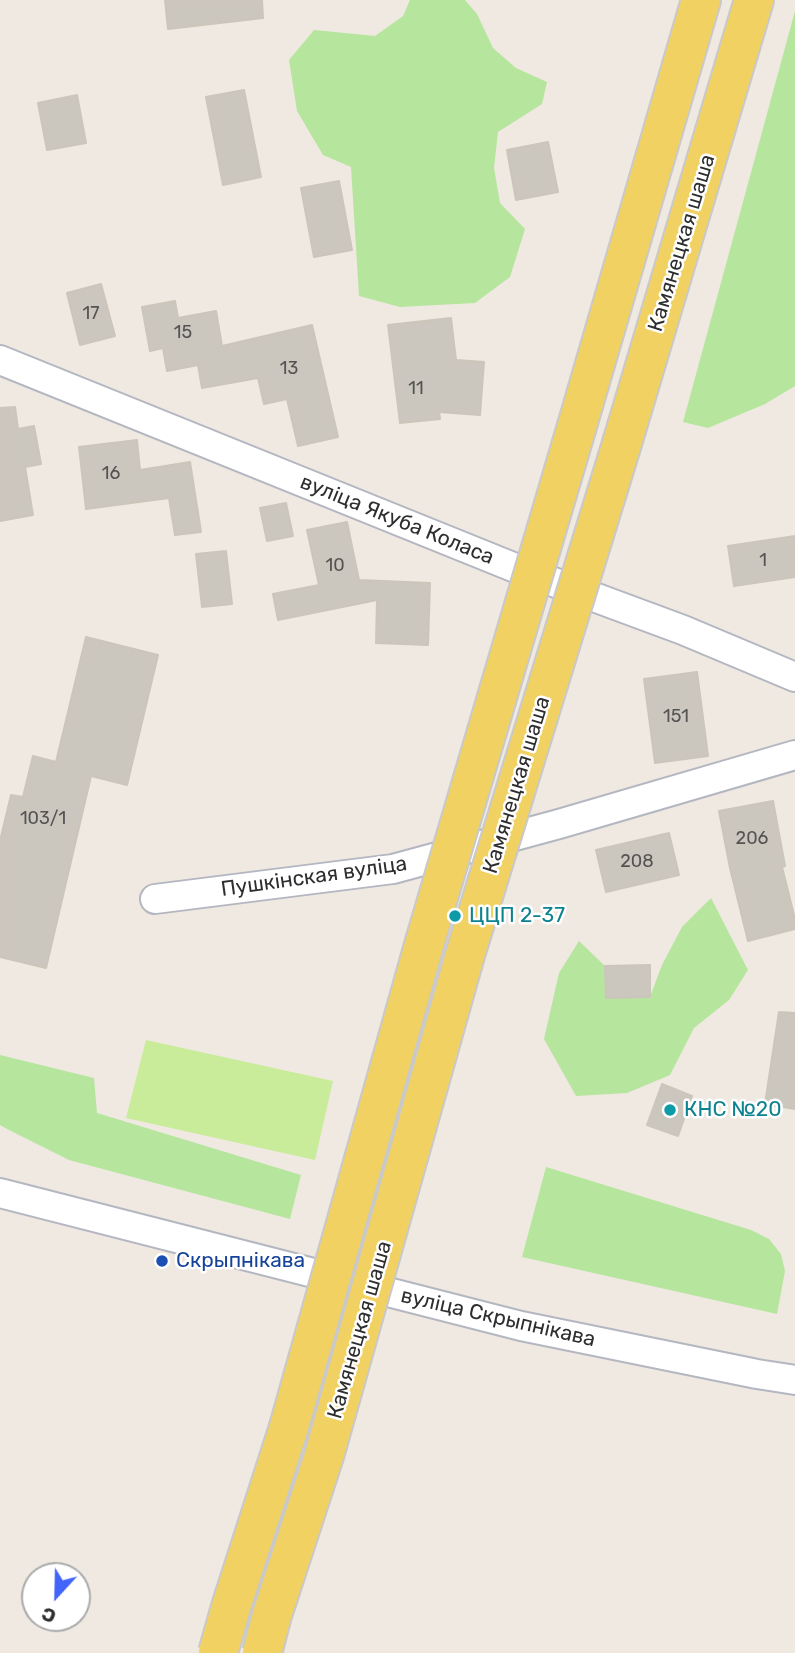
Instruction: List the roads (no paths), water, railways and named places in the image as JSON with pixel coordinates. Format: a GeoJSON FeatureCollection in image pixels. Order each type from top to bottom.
{"type":"FeatureCollection","features":[{"type":"Feature","properties":{"kind":"main road","name":"Камянецкая шаша"},"geometry":{"type":"LineString","coordinates":[[218,1653],[289,1427],[424,945],[701,0]]}},
{"type":"Feature","properties":{"kind":"main road","name":"Камянецкая шаша"},"geometry":{"type":"LineString","coordinates":[[262,1653],[324,1456],[465,955],[754,0]]}},
{"type":"Feature","properties":{"kind":"street","name":"вуліца Якуба Коласа"},"geometry":{"type":"LineString","coordinates":[[0,360],[506,564],[683,630],[795,677]]}},
{"type":"Feature","properties":{"kind":"street","name":"Пушкінская вуліца"},"geometry":{"type":"LineString","coordinates":[[155,899],[393,869],[795,755]]}},
{"type":"Feature","properties":{"kind":"street","name":"вуліца Скрыпнікава"},"geometry":{"type":"LineString","coordinates":[[0,1193],[521,1326],[795,1380]]}},
{"type":"Feature","properties":{"kind":"place","name":"ЦЦП 2-37"},"geometry":{"type":"Point","coordinates":[455,916]}},
{"type":"Feature","properties":{"kind":"place","name":"КНС №20"},"geometry":{"type":"Point","coordinates":[670,1110]}},
{"type":"Feature","properties":{"kind":"place","name":"Скрыпнікава"},"geometry":{"type":"Point","coordinates":[162,1261]}}]}
